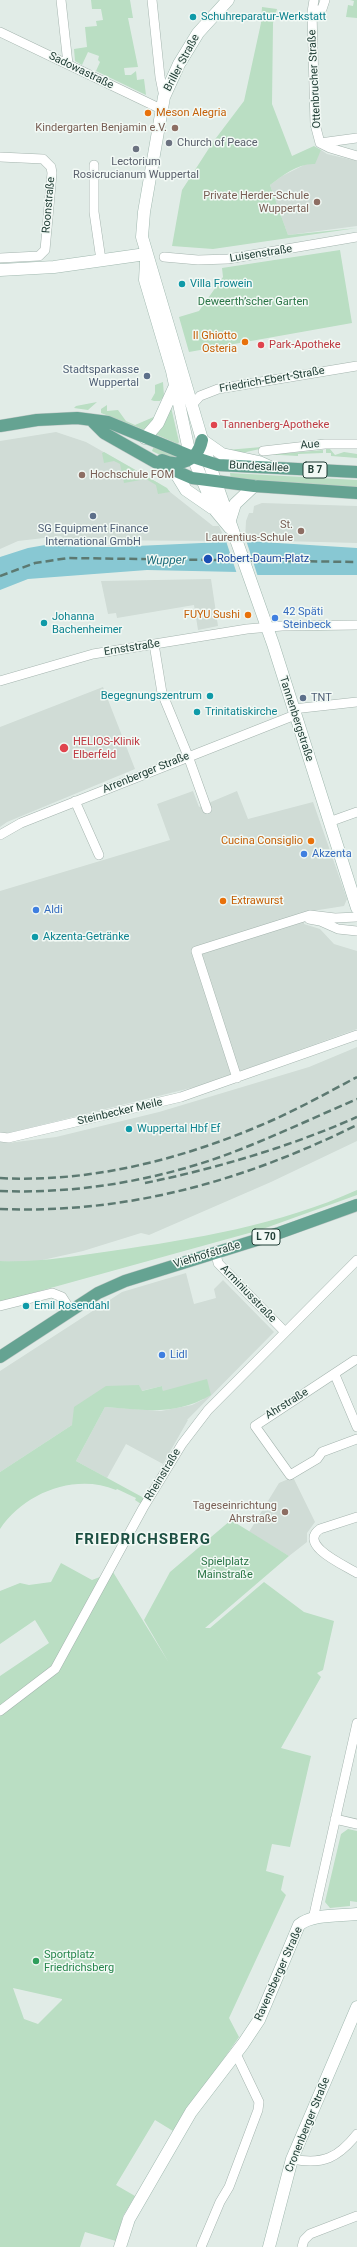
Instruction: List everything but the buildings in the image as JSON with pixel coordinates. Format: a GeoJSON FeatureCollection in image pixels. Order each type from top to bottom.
{"type":"FeatureCollection","features":[{"type":"Feature","properties":{"kind":"main road","name":"Briller Straße"},"geometry":{"type":"LineString","coordinates":[[192,405],[163,324],[145,280],[146,254],[142,237],[143,220],[164,97],[179,64],[198,33],[228,0]]}},
{"type":"Feature","properties":{"kind":"main road"},"geometry":{"type":"LineString","coordinates":[[0,270],[40,268],[146,254]]}},
{"type":"Feature","properties":{"kind":"main road","name":"Briller Straße"},"geometry":{"type":"LineString","coordinates":[[163,324],[174,388]]}},
{"type":"Feature","properties":{"kind":"main road"},"geometry":{"type":"LineString","coordinates":[[174,388],[181,422],[201,480],[215,510],[234,536]]}},
{"type":"Feature","properties":{"kind":"main road"},"geometry":{"type":"LineString","coordinates":[[146,451],[150,445],[145,438],[158,423],[174,388]]}},
{"type":"Feature","properties":{"kind":"main road"},"geometry":{"type":"LineString","coordinates":[[192,405],[209,463],[230,520],[234,536]]}},
{"type":"Feature","properties":{"kind":"main road","name":"B 7"},"geometry":{"type":"LineString","coordinates":[[0,426],[64,418],[108,422],[209,463]]}},
{"type":"Feature","properties":{"kind":"main road","name":"B 7"},"geometry":{"type":"LineString","coordinates":[[92,420],[104,433],[175,472],[201,480],[216,482]]}},
{"type":"Feature","properties":{"kind":"main road"},"geometry":{"type":"LineString","coordinates":[[181,422],[191,428],[195,427],[197,422]]}},
{"type":"Feature","properties":{"kind":"main road"},"geometry":{"type":"LineString","coordinates":[[130,448],[139,447],[167,462],[178,464],[187,462],[193,457],[202,440]]}},
{"type":"Feature","properties":{"kind":"main road","name":"B 7"},"geometry":{"type":"LineString","coordinates":[[202,440],[222,454],[259,462],[274,468]]}},
{"type":"Feature","properties":{"kind":"main road","name":"Bundesallee"},"geometry":{"type":"LineString","coordinates":[[209,463],[357,472]]}},
{"type":"Feature","properties":{"kind":"main road"},"geometry":{"type":"LineString","coordinates":[[175,472],[186,490],[215,510]]}},
{"type":"Feature","properties":{"kind":"main road","name":"Bundesallee"},"geometry":{"type":"LineString","coordinates":[[216,482],[357,493]]}},
{"type":"Feature","properties":{"kind":"main road"},"geometry":{"type":"LineString","coordinates":[[230,520],[235,504],[254,486]]}},
{"type":"Feature","properties":{"kind":"main road","name":"Tannenbergstraße"},"geometry":{"type":"LineString","coordinates":[[234,536],[267,626],[357,908]]}},
{"type":"Feature","properties":{"kind":"main road","name":"Viehhofstraße"},"geometry":{"type":"LineString","coordinates":[[71,1311],[98,1293],[126,1281],[216,1253],[357,1205]]}},
{"type":"Feature","properties":{"kind":"main road","name":"L 70"},"geometry":{"type":"LineString","coordinates":[[0,1357],[71,1311]]}},
{"type":"Feature","properties":{"kind":"main road"},"geometry":{"type":"LineString","coordinates":[[313,1919],[357,1914]]}},
{"type":"Feature","properties":{"kind":"main road","name":"Ravensberger Straße"},"geometry":{"type":"LineString","coordinates":[[120,2247],[129,2219],[191,2112],[236,2054],[259,2020],[299,1926],[304,1921],[313,1919]]}},
{"type":"Feature","properties":{"kind":"main road","name":"Cronenberger Straße"},"geometry":{"type":"LineString","coordinates":[[269,2247],[292,2159],[357,2006]]}},
{"type":"Feature","properties":{"kind":"street"},"geometry":{"type":"LineString","coordinates":[[61,0],[68,64]]}},
{"type":"Feature","properties":{"kind":"street"},"geometry":{"type":"LineString","coordinates":[[152,0],[160,78],[164,97]]}},
{"type":"Feature","properties":{"kind":"street","name":"Ottenbrucher Straße"},"geometry":{"type":"LineString","coordinates":[[314,0],[312,12],[315,124],[320,143],[330,148],[357,156]]}},
{"type":"Feature","properties":{"kind":"street"},"geometry":{"type":"LineString","coordinates":[[312,12],[322,8],[325,0]]}},
{"type":"Feature","properties":{"kind":"street","name":"Sadowastraße"},"geometry":{"type":"LineString","coordinates":[[0,32],[162,109]]}},
{"type":"Feature","properties":{"kind":"street"},"geometry":{"type":"LineString","coordinates":[[320,143],[353,140],[357,138]]}},
{"type":"Feature","properties":{"kind":"street","name":"Roonstraße"},"geometry":{"type":"LineString","coordinates":[[0,157],[43,159],[51,167],[52,173],[45,250],[39,256],[0,258]]}},
{"type":"Feature","properties":{"kind":"street"},"geometry":{"type":"LineString","coordinates":[[94,164],[94,212],[101,260]]}},
{"type":"Feature","properties":{"kind":"street","name":"Luisenstraße"},"geometry":{"type":"LineString","coordinates":[[164,257],[198,260],[228,259],[357,237]]}},
{"type":"Feature","properties":{"kind":"street"},"geometry":{"type":"LineString","coordinates":[[0,276],[40,268]]}},
{"type":"Feature","properties":{"kind":"street","name":"Friedrich-Ebert-Straße"},"geometry":{"type":"LineString","coordinates":[[192,405],[204,394],[218,389],[357,366]]}},
{"type":"Feature","properties":{"kind":"street","name":"Aue"},"geometry":{"type":"LineString","coordinates":[[263,451],[325,444],[357,444]]}},
{"type":"Feature","properties":{"kind":"street","name":"Ernststraße"},"geometry":{"type":"LineString","coordinates":[[0,681],[93,654],[267,626],[357,625]]}},
{"type":"Feature","properties":{"kind":"street"},"geometry":{"type":"LineString","coordinates":[[154,644],[162,693],[188,756],[207,809]]}},
{"type":"Feature","properties":{"kind":"street","name":"Arrenberger Straße"},"geometry":{"type":"LineString","coordinates":[[0,835],[10,828],[294,712],[357,702]]}},
{"type":"Feature","properties":{"kind":"street"},"geometry":{"type":"LineString","coordinates":[[75,801],[99,855]]}},
{"type":"Feature","properties":{"kind":"street"},"geometry":{"type":"LineString","coordinates":[[329,822],[357,812]]}},
{"type":"Feature","properties":{"kind":"street"},"geometry":{"type":"LineString","coordinates":[[237,1078],[196,951],[316,914],[335,918],[357,917]]}},
{"type":"Feature","properties":{"kind":"street"},"geometry":{"type":"LineString","coordinates":[[300,918],[320,921],[338,929],[357,931]]}},
{"type":"Feature","properties":{"kind":"street","name":"Steinbecker Meile"},"geometry":{"type":"LineString","coordinates":[[0,1137],[8,1138],[125,1112],[181,1097],[357,1035]]}},
{"type":"Feature","properties":{"kind":"street","name":"Arminiusstraße"},"geometry":{"type":"LineString","coordinates":[[216,1253],[218,1263],[285,1332]]}},
{"type":"Feature","properties":{"kind":"street","name":"Rheinstraße"},"geometry":{"type":"LineString","coordinates":[[0,1711],[56,1669],[143,1508],[188,1436],[208,1410],[357,1260]]}},
{"type":"Feature","properties":{"kind":"street"},"geometry":{"type":"LineString","coordinates":[[0,1306],[52,1293],[62,1297],[71,1311]]}},
{"type":"Feature","properties":{"kind":"street","name":"Ahrstraße"},"geometry":{"type":"LineString","coordinates":[[355,1360],[335,1375],[259,1422],[255,1426],[290,1475],[318,1459],[322,1452],[357,1439]]}},
{"type":"Feature","properties":{"kind":"street"},"geometry":{"type":"LineString","coordinates":[[335,1375],[357,1427]]}},
{"type":"Feature","properties":{"kind":"street"},"geometry":{"type":"LineString","coordinates":[[357,1518],[320,1528],[314,1538],[315,1545],[320,1551],[357,1573]]}},
{"type":"Feature","properties":{"kind":"street","name":"Ravensberger Straße"},"geometry":{"type":"LineString","coordinates":[[313,1919],[335,1818],[354,1746],[357,1723]]}},
{"type":"Feature","properties":{"kind":"street"},"geometry":{"type":"LineString","coordinates":[[335,1818],[357,1824]]}},
{"type":"Feature","properties":{"kind":"street"},"geometry":{"type":"LineString","coordinates":[[201,2247],[220,2202],[229,2187],[258,2110],[259,2102],[236,2054]]}},
{"type":"Feature","properties":{"kind":"street"},"geometry":{"type":"LineString","coordinates":[[292,2159],[309,2163],[325,2160],[337,2154],[357,2134]]}},
{"type":"Feature","properties":{"kind":"street"},"geometry":{"type":"LineString","coordinates":[[302,2247],[304,2240],[310,2234],[357,2216]]}},
{"type":"Feature","properties":{"kind":"shaded area","name":"Private Herder-Schule Wuppertal"},"geometry":{"type":"Polygon","coordinates":[[[321,150],[327,154],[357,161],[357,226],[288,235],[270,185],[282,176],[316,159],[321,150]]]}},
{"type":"Feature","properties":{"kind":"shaded area"},"geometry":{"type":"Polygon","coordinates":[[[56,432],[86,442],[160,484],[213,526],[219,526],[226,541],[65,540],[61,536],[18,541],[0,549],[0,441],[56,432]]]}},
{"type":"Feature","properties":{"kind":"shaded area","name":"St. Laurentius-Schule"},"geometry":{"type":"Polygon","coordinates":[[[262,503],[357,506],[357,543],[245,540],[246,521],[249,513],[253,513],[254,506],[262,503]]]}},
{"type":"Feature","properties":{"kind":"shaded area"},"geometry":{"type":"Polygon","coordinates":[[[211,579],[218,626],[198,630],[194,605],[117,618],[116,613],[108,614],[101,581],[211,579]]]}},
{"type":"Feature","properties":{"kind":"shaded area","name":"HELIOS-Klinik Elberfeld"},"geometry":{"type":"Polygon","coordinates":[[[103,687],[135,769],[7,822],[0,827],[0,727],[103,687]]]}},
{"type":"Feature","properties":{"kind":"shaded area"},"geometry":{"type":"Polygon","coordinates":[[[193,791],[199,807],[237,791],[248,819],[313,802],[347,899],[344,906],[306,912],[304,924],[320,929],[334,944],[357,951],[357,1029],[199,1086],[8,1133],[0,1132],[0,891],[170,840],[157,804],[193,791]]]}},
{"type":"Feature","properties":{"kind":"shaded area"},"geometry":{"type":"Polygon","coordinates":[[[357,1047],[357,1141],[271,1182],[149,1235],[141,1233],[83,1251],[29,1263],[0,1261],[0,1142],[8,1143],[56,1137],[159,1112],[309,1067],[357,1047]]]}},
{"type":"Feature","properties":{"kind":"shaded area"},"geometry":{"type":"Polygon","coordinates":[[[186,1273],[194,1304],[216,1298],[214,1289],[223,1280],[274,1332],[187,1420],[163,1464],[126,1444],[107,1478],[76,1461],[105,1407],[161,1411],[192,1405],[204,1399],[163,1391],[162,1386],[141,1391],[139,1385],[72,1425],[0,1472],[0,1371],[122,1292],[186,1273]]]}},
{"type":"Feature","properties":{"kind":"shaded area","name":"Tageseinrichtung Ahrstraße"},"geometry":{"type":"Polygon","coordinates":[[[293,1477],[315,1522],[307,1533],[307,1542],[289,1556],[249,1532],[279,1483],[293,1477]]]}},
{"type":"Feature","properties":{"kind":"green space"},"geometry":{"type":"Polygon","coordinates":[[[91,0],[130,0],[133,18],[128,18],[138,67],[124,68],[125,75],[131,75],[136,71],[137,80],[144,79],[146,95],[96,71],[100,62],[98,60],[99,56],[88,52],[82,65],[75,61],[74,49],[87,47],[85,27],[97,26],[96,21],[103,20],[101,9],[92,9],[91,0]]]}},
{"type":"Feature","properties":{"kind":"green space"},"geometry":{"type":"Polygon","coordinates":[[[350,0],[357,0],[357,18],[346,17],[348,5],[353,6],[354,1],[350,0]]]}},
{"type":"Feature","properties":{"kind":"green space"},"geometry":{"type":"Polygon","coordinates":[[[262,7],[277,9],[273,23],[272,104],[292,156],[314,146],[321,150],[315,164],[303,165],[285,174],[270,185],[288,235],[357,228],[213,249],[172,246],[182,190],[213,142],[244,101],[261,23],[262,7]]]}},
{"type":"Feature","properties":{"kind":"green space","name":"Deweerth’scher Garten"},"geometry":{"type":"Polygon","coordinates":[[[340,250],[352,323],[189,352],[179,317],[199,311],[223,277],[222,268],[340,250]]]}},
{"type":"Feature","properties":{"kind":"green space"},"geometry":{"type":"Polygon","coordinates":[[[163,382],[164,396],[160,401],[151,400],[155,393],[155,385],[163,382]]]}},
{"type":"Feature","properties":{"kind":"green space"},"geometry":{"type":"Polygon","coordinates":[[[97,402],[88,410],[74,408],[76,406],[97,402]]]}},
{"type":"Feature","properties":{"kind":"green space"},"geometry":{"type":"Polygon","coordinates":[[[107,405],[107,411],[118,410],[126,421],[135,425],[156,416],[145,430],[101,413],[101,409],[107,405]]]}},
{"type":"Feature","properties":{"kind":"green space"},"geometry":{"type":"Polygon","coordinates":[[[171,407],[179,442],[178,444],[155,434],[171,407]]]}},
{"type":"Feature","properties":{"kind":"green space"},"geometry":{"type":"Polygon","coordinates":[[[154,446],[173,454],[179,459],[166,458],[152,451],[154,446]]]}},
{"type":"Feature","properties":{"kind":"green space"},"geometry":{"type":"Polygon","coordinates":[[[273,446],[242,453],[227,450],[273,446]]]}},
{"type":"Feature","properties":{"kind":"green space"},"geometry":{"type":"Polygon","coordinates":[[[326,449],[330,449],[335,455],[344,452],[357,454],[357,458],[331,456],[331,453],[326,453],[326,449]]]}},
{"type":"Feature","properties":{"kind":"green space"},"geometry":{"type":"Polygon","coordinates":[[[323,450],[323,453],[298,454],[298,456],[261,454],[288,451],[290,453],[323,450]]]}},
{"type":"Feature","properties":{"kind":"green space"},"geometry":{"type":"Polygon","coordinates":[[[104,452],[167,488],[170,492],[158,494],[156,485],[146,479],[124,483],[120,464],[114,461],[104,463],[102,453],[104,452]]]}},
{"type":"Feature","properties":{"kind":"green space"},"geometry":{"type":"Polygon","coordinates":[[[230,473],[357,480],[357,489],[231,480],[230,473]]]}},
{"type":"Feature","properties":{"kind":"green space"},"geometry":{"type":"Polygon","coordinates":[[[357,1190],[357,1195],[260,1230],[0,1302],[0,1261],[56,1259],[205,1236],[267,1222],[298,1213],[357,1190]]]}},
{"type":"Feature","properties":{"kind":"green space"},"geometry":{"type":"Polygon","coordinates":[[[207,1379],[211,1395],[198,1402],[185,1406],[160,1410],[105,1407],[76,1461],[144,1498],[141,1504],[135,1500],[136,1498],[117,1489],[116,1490],[100,1485],[68,1485],[36,1496],[22,1505],[10,1516],[0,1529],[0,1472],[72,1425],[74,1407],[106,1386],[139,1385],[142,1391],[162,1386],[163,1391],[207,1379]]]}},
{"type":"Feature","properties":{"kind":"green space","name":"Spielplatz Mainstraße"},"geometry":{"type":"Polygon","coordinates":[[[231,1520],[289,1556],[205,1628],[210,1628],[264,1582],[304,1612],[334,1621],[323,1670],[317,1673],[321,1677],[281,1748],[311,1756],[290,1847],[272,1844],[266,1871],[284,1876],[281,1890],[286,1895],[229,2018],[239,2037],[173,2131],[155,2120],[116,2185],[135,2196],[123,2216],[116,2241],[85,2232],[80,2247],[0,2247],[0,1676],[49,1643],[35,1620],[0,1644],[0,1591],[20,1583],[29,1585],[51,1582],[61,1563],[92,1580],[113,1572],[169,1663],[144,1620],[170,1572],[231,1520]],[[13,1988],[24,2019],[38,2024],[62,1999],[13,1988]]]}},
{"type":"Feature","properties":{"kind":"green space"},"geometry":{"type":"Polygon","coordinates":[[[348,1829],[357,1831],[357,1902],[350,1901],[350,1906],[330,1908],[325,1902],[341,1834],[348,1829]]]}},
{"type":"Feature","properties":{"kind":"water","name":"Wupper"},"geometry":{"type":"Polygon","coordinates":[[[246,541],[357,548],[357,575],[258,575],[238,572],[147,570],[28,579],[0,590],[0,557],[28,548],[51,544],[77,547],[114,547],[246,541]]]}},
{"type":"Feature","properties":{"kind":"pier"},"geometry":{"type":"Polygon","coordinates":[[[246,540],[258,577],[237,574],[226,541],[246,540]]]}},
{"type":"Feature","properties":{"kind":"railway"},"geometry":{"type":"LineString","coordinates":[[0,576],[35,563],[68,558],[357,562]]}},
{"type":"Feature","properties":{"kind":"railway"},"geometry":{"type":"LineString","coordinates":[[0,1178],[33,1179],[66,1177],[100,1173],[165,1159],[229,1138],[272,1121],[357,1077]]}},
{"type":"Feature","properties":{"kind":"railway"},"geometry":{"type":"LineString","coordinates":[[0,1191],[85,1188],[141,1179],[169,1172],[223,1156],[274,1136],[357,1099]]}},
{"type":"Feature","properties":{"kind":"railway"},"geometry":{"type":"LineString","coordinates":[[145,1183],[199,1171],[253,1156],[305,1138],[357,1117]]}},
{"type":"Feature","properties":{"kind":"railway"},"geometry":{"type":"LineString","coordinates":[[0,1209],[47,1209],[94,1206],[184,1190],[228,1178],[271,1162],[314,1145],[357,1125]]}},
{"type":"Feature","properties":{"kind":"place","name":"Schuhreparatur-Werkstatt"},"geometry":{"type":"Point","coordinates":[193,17]}},
{"type":"Feature","properties":{"kind":"place","name":"Meson Alegria"},"geometry":{"type":"Point","coordinates":[148,113]}},
{"type":"Feature","properties":{"kind":"place","name":"Kindergarten Benjamin e.V."},"geometry":{"type":"Point","coordinates":[175,128]}},
{"type":"Feature","properties":{"kind":"place","name":"Church of Peace"},"geometry":{"type":"Point","coordinates":[169,143]}},
{"type":"Feature","properties":{"kind":"place","name":"Lectorium Rosicrucianum Wuppertal"},"geometry":{"type":"Point","coordinates":[136,149]}},
{"type":"Feature","properties":{"kind":"place","name":"Private Herder-Schule Wuppertal"},"geometry":{"type":"Point","coordinates":[317,202]}},
{"type":"Feature","properties":{"kind":"place","name":"Villa Frowein"},"geometry":{"type":"Point","coordinates":[182,284]}},
{"type":"Feature","properties":{"kind":"place","name":"Il Ghiotto Osteria"},"geometry":{"type":"Point","coordinates":[245,342]}},
{"type":"Feature","properties":{"kind":"place","name":"Park-Apotheke"},"geometry":{"type":"Point","coordinates":[261,345]}},
{"type":"Feature","properties":{"kind":"place","name":"Stadtsparkasse Wuppertal"},"geometry":{"type":"Point","coordinates":[147,376]}},
{"type":"Feature","properties":{"kind":"place","name":"Tannenberg-Apotheke"},"geometry":{"type":"Point","coordinates":[214,425]}},
{"type":"Feature","properties":{"kind":"place","name":"Hochschule FOM"},"geometry":{"type":"Point","coordinates":[82,475]}},
{"type":"Feature","properties":{"kind":"place","name":"SG Equipment Finance International GmbH"},"geometry":{"type":"Point","coordinates":[93,516]}},
{"type":"Feature","properties":{"kind":"place","name":"St. Laurentius-Schule"},"geometry":{"type":"Point","coordinates":[301,531]}},
{"type":"Feature","properties":{"kind":"place","name":"Robert-Daum-Platz"},"geometry":{"type":"Point","coordinates":[208,559]}},
{"type":"Feature","properties":{"kind":"place","name":"FUYU Sushi"},"geometry":{"type":"Point","coordinates":[248,615]}},
{"type":"Feature","properties":{"kind":"place","name":"42 Späti Steinbeck"},"geometry":{"type":"Point","coordinates":[275,618]}},
{"type":"Feature","properties":{"kind":"place","name":"Johanna Bachenheimer"},"geometry":{"type":"Point","coordinates":[44,623]}},
{"type":"Feature","properties":{"kind":"place","name":"Begegnungszentrum"},"geometry":{"type":"Point","coordinates":[210,696]}},
{"type":"Feature","properties":{"kind":"place","name":"TNT"},"geometry":{"type":"Point","coordinates":[303,698]}},
{"type":"Feature","properties":{"kind":"place","name":"Trinitatiskirche"},"geometry":{"type":"Point","coordinates":[197,712]}},
{"type":"Feature","properties":{"kind":"place","name":"HELIOS-Klinik Elberfeld"},"geometry":{"type":"Point","coordinates":[64,748]}},
{"type":"Feature","properties":{"kind":"place","name":"Cucina Consiglio"},"geometry":{"type":"Point","coordinates":[311,841]}},
{"type":"Feature","properties":{"kind":"place","name":"Akzenta"},"geometry":{"type":"Point","coordinates":[304,854]}},
{"type":"Feature","properties":{"kind":"place","name":"Extrawurst"},"geometry":{"type":"Point","coordinates":[223,901]}},
{"type":"Feature","properties":{"kind":"place","name":"Aldi"},"geometry":{"type":"Point","coordinates":[36,910]}},
{"type":"Feature","properties":{"kind":"place","name":"Akzenta-Getränke"},"geometry":{"type":"Point","coordinates":[35,937]}},
{"type":"Feature","properties":{"kind":"place","name":"Wuppertal Hbf Ef"},"geometry":{"type":"Point","coordinates":[129,1129]}},
{"type":"Feature","properties":{"kind":"place","name":"Emil Rosendahl"},"geometry":{"type":"Point","coordinates":[26,1306]}},
{"type":"Feature","properties":{"kind":"place","name":"Lidl"},"geometry":{"type":"Point","coordinates":[162,1355]}},
{"type":"Feature","properties":{"kind":"place","name":"Tageseinrichtung Ahrstraße"},"geometry":{"type":"Point","coordinates":[285,1512]}},
{"type":"Feature","properties":{"kind":"place","name":"Sportplatz Friedrichsberg"},"geometry":{"type":"Point","coordinates":[36,1961]}},
{"type":"Feature","properties":{"kind":"district","name":"FRIEDRICHSBERG"},"geometry":{"type":"Point","coordinates":[143,1540]}}]}
